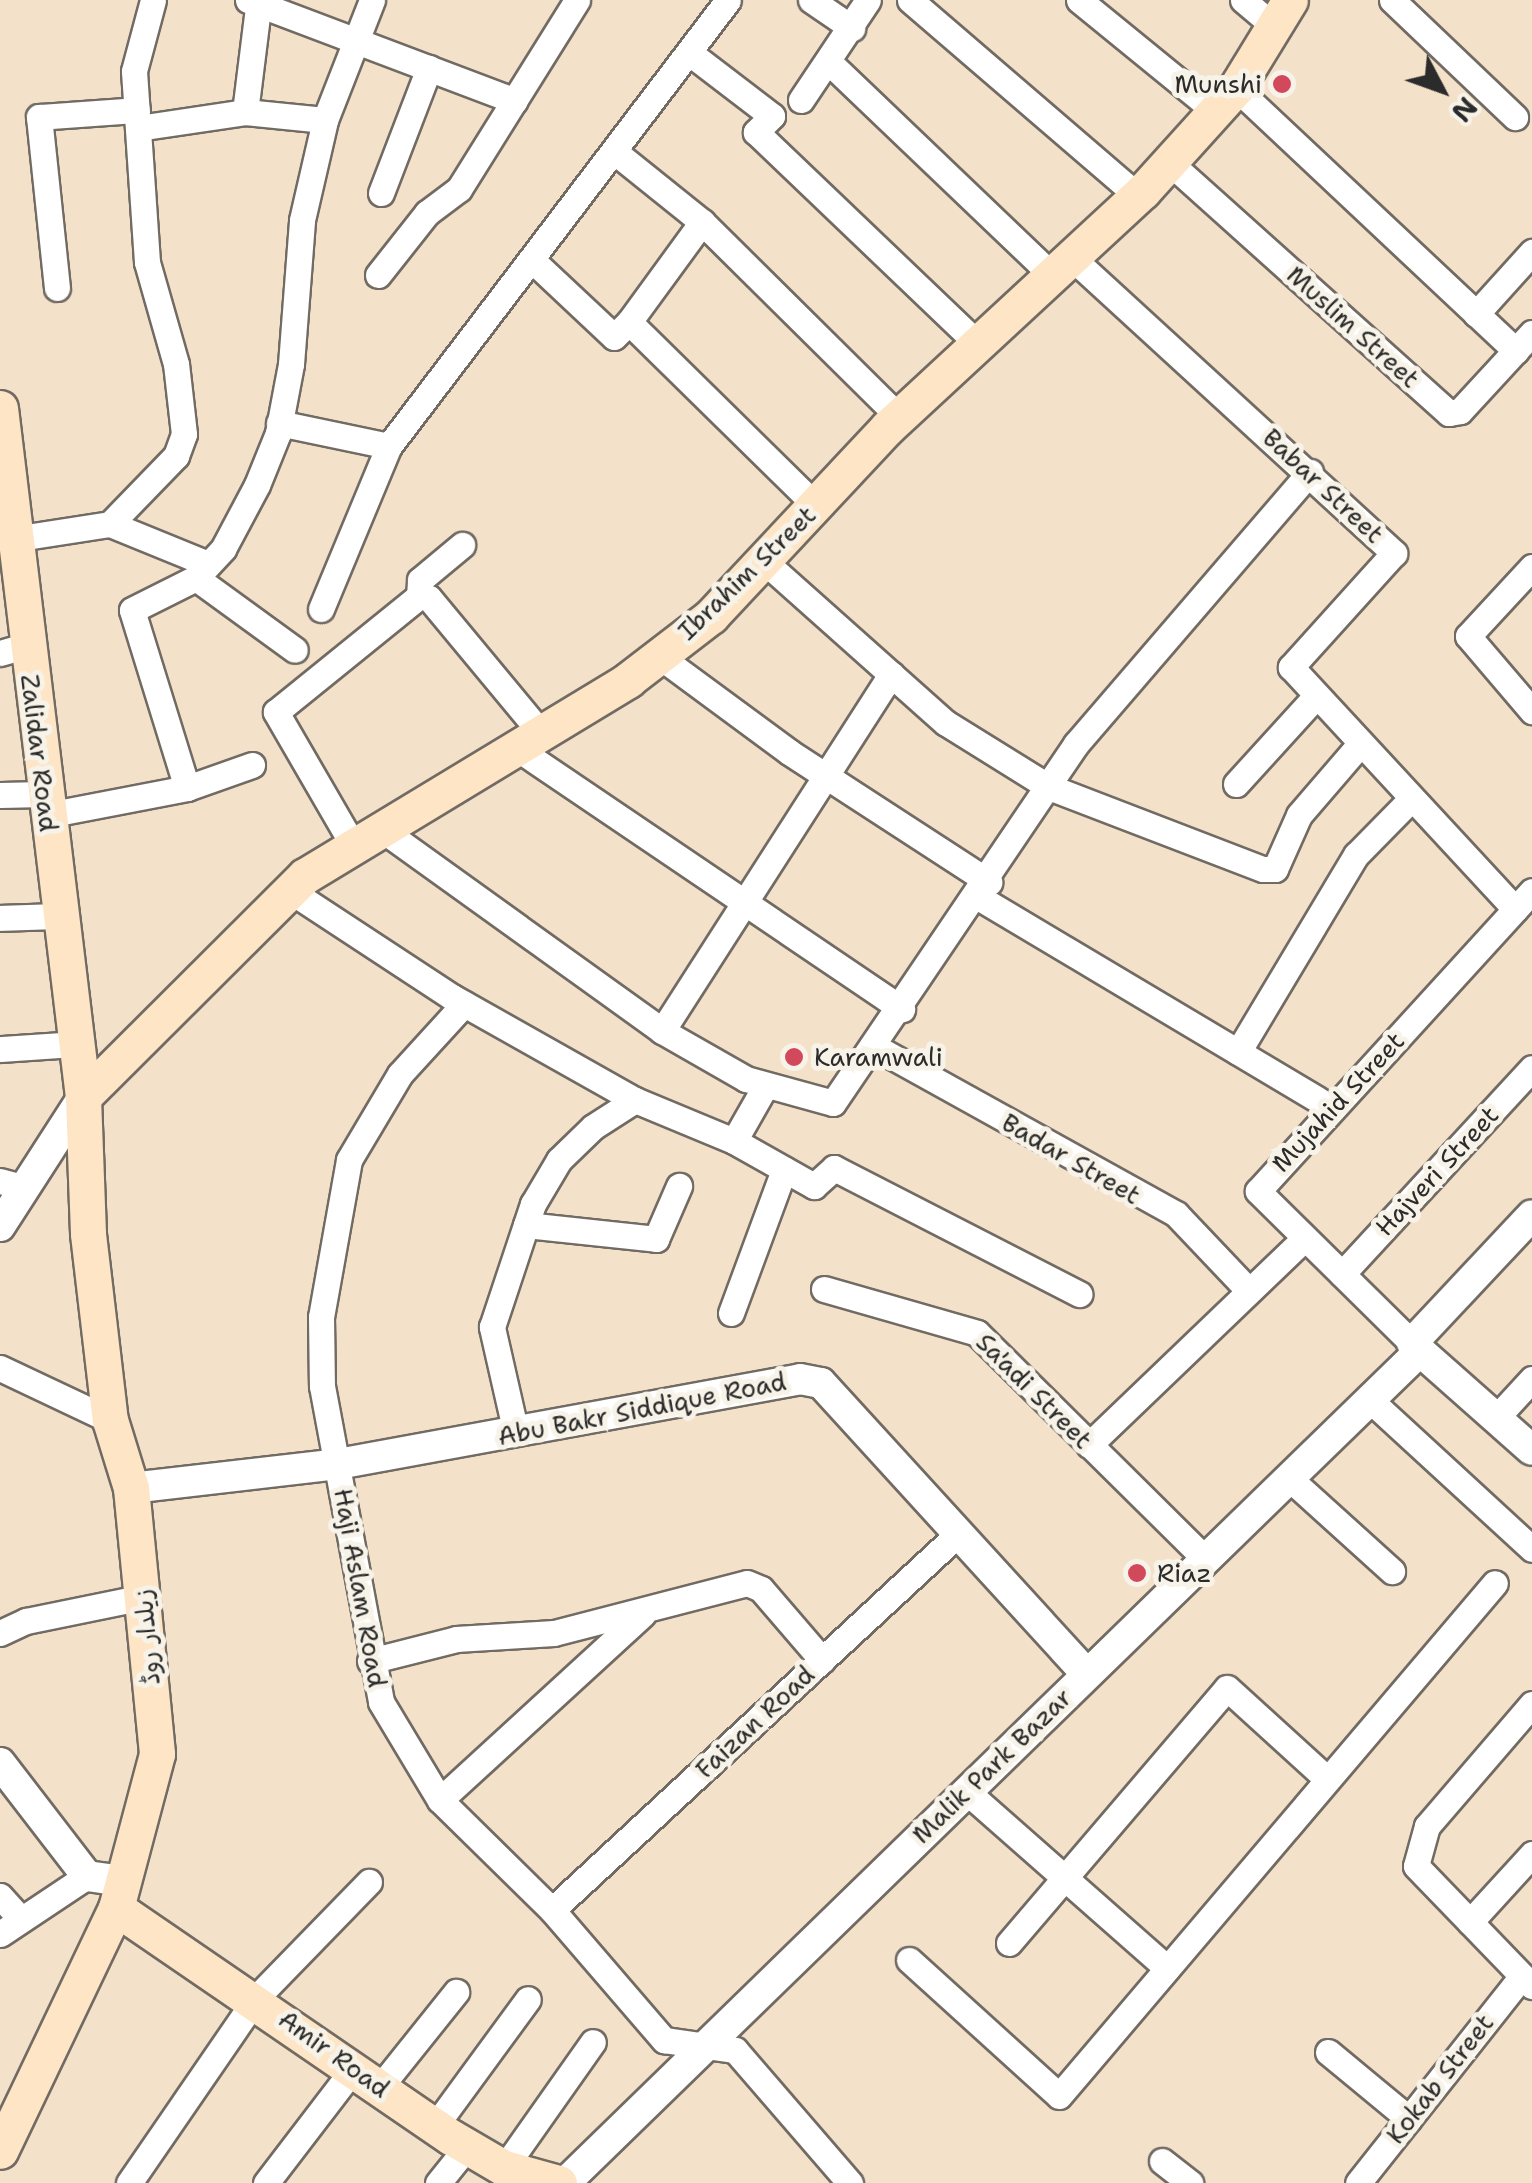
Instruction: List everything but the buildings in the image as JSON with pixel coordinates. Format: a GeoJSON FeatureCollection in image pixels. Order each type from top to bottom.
{"type":"FeatureCollection","features":[{"type":"Feature","properties":{"kind":"main road","name":"Ibrahim Street"},"geometry":{"type":"LineString","coordinates":[[83,1097],[289,890],[366,837],[530,742],[659,656],[765,562],[899,418],[1138,196],[1226,99],[1282,13]]}},
{"type":"Feature","properties":{"kind":"main road","name":"Zalidar Road"},"geometry":{"type":"LineString","coordinates":[[0,408],[13,539],[12,649],[45,804],[83,1097]]}},
{"type":"Feature","properties":{"kind":"main road","name":"زیلدار روڈ"},"geometry":{"type":"LineString","coordinates":[[0,2151],[119,1894],[157,1754],[131,1488],[110,1420],[88,1234],[83,1097]]}},
{"type":"Feature","properties":{"kind":"main road","name":"Amir Road"},"geometry":{"type":"LineString","coordinates":[[119,1894],[435,2126],[504,2168],[562,2183]]}},
{"type":"Feature","properties":{"kind":"street"},"geometry":{"type":"LineString","coordinates":[[110,524],[176,456],[184,434],[179,378],[147,262],[134,70],[153,0]]}},
{"type":"Feature","properties":{"kind":"street"},"geometry":{"type":"LineString","coordinates":[[187,788],[132,610],[202,571],[257,485],[280,423],[291,364],[302,220],[324,120],[372,0]]}},
{"type":"Feature","properties":{"kind":"street"},"geometry":{"type":"LineString","coordinates":[[378,275],[427,213],[459,189],[577,0]]}},
{"type":"Feature","properties":{"kind":"street"},"geometry":{"type":"LineString","coordinates":[[321,609],[390,446],[691,54],[728,0]]}},
{"type":"Feature","properties":{"kind":"street"},"geometry":{"type":"LineString","coordinates":[[810,0],[852,28]]}},
{"type":"Feature","properties":{"kind":"street"},"geometry":{"type":"LineString","coordinates":[[801,100],[832,64],[868,0]]}},
{"type":"Feature","properties":{"kind":"street"},"geometry":{"type":"LineString","coordinates":[[910,0],[1138,196]]}},
{"type":"Feature","properties":{"kind":"street"},"geometry":{"type":"LineString","coordinates":[[1079,0],[1226,99],[1476,314],[1524,342]]}},
{"type":"Feature","properties":{"kind":"street"},"geometry":{"type":"LineString","coordinates":[[1243,0],[1282,13]]}},
{"type":"Feature","properties":{"kind":"street"},"geometry":{"type":"LineString","coordinates":[[1392,0],[1515,118]]}},
{"type":"Feature","properties":{"kind":"street"},"geometry":{"type":"LineString","coordinates":[[245,112],[255,1],[515,101]]}},
{"type":"Feature","properties":{"kind":"street"},"geometry":{"type":"LineString","coordinates":[[691,54],[772,116],[756,132],[977,343]]}},
{"type":"Feature","properties":{"kind":"street","name":"Babar Street"},"geometry":{"type":"LineString","coordinates":[[832,64],[1061,265],[1310,472],[1394,553],[1292,667],[1411,800],[1523,900]]}},
{"type":"Feature","properties":{"kind":"street"},"geometry":{"type":"LineString","coordinates":[[381,193],[429,68]]}},
{"type":"Feature","properties":{"kind":"street"},"geometry":{"type":"LineString","coordinates":[[57,288],[39,117],[137,119],[245,112],[324,120]]}},
{"type":"Feature","properties":{"kind":"street"},"geometry":{"type":"LineString","coordinates":[[615,152],[702,222],[899,418]]}},
{"type":"Feature","properties":{"kind":"street","name":"Muslim Street"},"geometry":{"type":"LineString","coordinates":[[1169,162],[1449,414],[1460,412],[1524,342]]}},
{"type":"Feature","properties":{"kind":"street"},"geometry":{"type":"LineString","coordinates":[[532,260],[614,337],[702,222]]}},
{"type":"Feature","properties":{"kind":"street"},"geometry":{"type":"LineString","coordinates":[[1476,314],[1532,252]]}},
{"type":"Feature","properties":{"kind":"street"},"geometry":{"type":"LineString","coordinates":[[629,322],[816,506]]}},
{"type":"Feature","properties":{"kind":"street"},"geometry":{"type":"LineString","coordinates":[[280,423],[390,446]]}},
{"type":"Feature","properties":{"kind":"street"},"geometry":{"type":"LineString","coordinates":[[462,545],[420,580],[419,596],[276,712],[366,837],[662,1030],[766,1085],[833,1103],[902,1009],[1076,744],[1310,472]]}},
{"type":"Feature","properties":{"kind":"street"},"geometry":{"type":"LineString","coordinates":[[13,539],[110,524],[202,571],[295,650]]}},
{"type":"Feature","properties":{"kind":"street"},"geometry":{"type":"LineString","coordinates":[[765,562],[946,723],[1049,787],[1274,868],[1298,815],[1360,744]]}},
{"type":"Feature","properties":{"kind":"street"},"geometry":{"type":"LineString","coordinates":[[1532,567],[1473,625],[1472,646],[1532,711]]}},
{"type":"Feature","properties":{"kind":"street"},"geometry":{"type":"LineString","coordinates":[[419,596],[430,598],[530,742],[741,904],[902,1009]]}},
{"type":"Feature","properties":{"kind":"street"},"geometry":{"type":"LineString","coordinates":[[659,656],[983,889],[1332,1109]]}},
{"type":"Feature","properties":{"kind":"street"},"geometry":{"type":"LineString","coordinates":[[662,1030],[890,674]]}},
{"type":"Feature","properties":{"kind":"street"},"geometry":{"type":"LineString","coordinates":[[1236,784],[1316,696]]}},
{"type":"Feature","properties":{"kind":"street"},"geometry":{"type":"LineString","coordinates":[[0,795],[45,804],[187,788],[252,765]]}},
{"type":"Feature","properties":{"kind":"street"},"geometry":{"type":"LineString","coordinates":[[1238,1052],[1356,854],[1411,800]]}},
{"type":"Feature","properties":{"kind":"street"},"geometry":{"type":"LineString","coordinates":[[289,890],[464,1004],[635,1100],[734,1142],[814,1186],[834,1168],[1079,1294]]}},
{"type":"Feature","properties":{"kind":"street","name":"Mujahid Street"},"geometry":{"type":"LineString","coordinates":[[1416,1347],[1258,1191],[1523,900]]}},
{"type":"Feature","properties":{"kind":"street"},"geometry":{"type":"LineString","coordinates":[[0,918],[60,916]]}},
{"type":"Feature","properties":{"kind":"street","name":"Haji Aslam Road"},"geometry":{"type":"LineString","coordinates":[[464,1004],[400,1074],[349,1160],[321,1317],[322,1386],[370,1660],[381,1702],[440,1800],[552,1910],[664,2040],[735,2050],[850,2183]]}},
{"type":"Feature","properties":{"kind":"street"},"geometry":{"type":"LineString","coordinates":[[0,1049],[76,1044]]}},
{"type":"Feature","properties":{"kind":"street","name":"Badar Street"},"geometry":{"type":"LineString","coordinates":[[876,1047],[1176,1214],[1249,1291]]}},
{"type":"Feature","properties":{"kind":"street","name":"Hajveri Street"},"geometry":{"type":"LineString","coordinates":[[1342,1274],[1532,1068]]}},
{"type":"Feature","properties":{"kind":"street"},"geometry":{"type":"LineString","coordinates":[[734,1142],[766,1085]]}},
{"type":"Feature","properties":{"kind":"street"},"geometry":{"type":"LineString","coordinates":[[0,1226],[12,1184],[83,1097]]}},
{"type":"Feature","properties":{"kind":"street"},"geometry":{"type":"LineString","coordinates":[[516,1433],[492,1327],[526,1225],[559,1160],[593,1126],[635,1100]]}},
{"type":"Feature","properties":{"kind":"street"},"geometry":{"type":"LineString","coordinates":[[731,1314],[784,1170]]}},
{"type":"Feature","properties":{"kind":"street"},"geometry":{"type":"LineString","coordinates":[[526,1225],[656,1239],[679,1186]]}},
{"type":"Feature","properties":{"kind":"street","name":"Malik Park Bazar"},"geometry":{"type":"LineString","coordinates":[[562,2183],[1370,1400],[1532,1216]]}},
{"type":"Feature","properties":{"kind":"street"},"geometry":{"type":"LineString","coordinates":[[1089,1445],[1305,1238]]}},
{"type":"Feature","properties":{"kind":"street","name":"Sa'adi Street"},"geometry":{"type":"LineString","coordinates":[[824,1289],[969,1328],[1205,1559]]}},
{"type":"Feature","properties":{"kind":"street"},"geometry":{"type":"LineString","coordinates":[[1416,1347],[1532,1450]]}},
{"type":"Feature","properties":{"kind":"street"},"geometry":{"type":"LineString","coordinates":[[0,1368],[110,1420]]}},
{"type":"Feature","properties":{"kind":"street"},"geometry":{"type":"LineString","coordinates":[[1496,1418],[1532,1379]]}},
{"type":"Feature","properties":{"kind":"street","name":"Abu Bakr Siddique Road"},"geometry":{"type":"LineString","coordinates":[[131,1488],[338,1464],[800,1380],[821,1383],[1087,1674]]}},
{"type":"Feature","properties":{"kind":"street"},"geometry":{"type":"LineString","coordinates":[[1370,1400],[1532,1549]]}},
{"type":"Feature","properties":{"kind":"street"},"geometry":{"type":"LineString","coordinates":[[1289,1478],[1392,1571]]}},
{"type":"Feature","properties":{"kind":"street","name":"Faizan Road"},"geometry":{"type":"LineString","coordinates":[[552,1910],[959,1533]]}},
{"type":"Feature","properties":{"kind":"street"},"geometry":{"type":"LineString","coordinates":[[908,1960],[1059,2096],[1495,1583]]}},
{"type":"Feature","properties":{"kind":"street"},"geometry":{"type":"LineString","coordinates":[[370,1660],[456,1639],[554,1633],[754,1584],[822,1660]]}},
{"type":"Feature","properties":{"kind":"street"},"geometry":{"type":"LineString","coordinates":[[0,1633],[26,1620],[144,1597]]}},
{"type":"Feature","properties":{"kind":"street"},"geometry":{"type":"LineString","coordinates":[[440,1800],[646,1610]]}},
{"type":"Feature","properties":{"kind":"street"},"geometry":{"type":"LineString","coordinates":[[1008,1943],[1227,1688],[1327,1779]]}},
{"type":"Feature","properties":{"kind":"street"},"geometry":{"type":"LineString","coordinates":[[1527,1980],[1416,1866],[1428,1826],[1532,1704]]}},
{"type":"Feature","properties":{"kind":"street"},"geometry":{"type":"LineString","coordinates":[[0,1764],[87,1876],[119,1894]]}},
{"type":"Feature","properties":{"kind":"street"},"geometry":{"type":"LineString","coordinates":[[966,1791],[1168,1968]]}},
{"type":"Feature","properties":{"kind":"street"},"geometry":{"type":"LineString","coordinates":[[1470,1922],[1532,1854]]}},
{"type":"Feature","properties":{"kind":"street"},"geometry":{"type":"LineString","coordinates":[[0,1896],[10,1926],[87,1876]]}},
{"type":"Feature","properties":{"kind":"street"},"geometry":{"type":"LineString","coordinates":[[128,2183],[256,1998],[369,1882]]}},
{"type":"Feature","properties":{"kind":"street","name":"Kokab Street"},"geometry":{"type":"LineString","coordinates":[[1358,2183],[1527,1980]]}},
{"type":"Feature","properties":{"kind":"street"},"geometry":{"type":"LineString","coordinates":[[266,2183],[456,1992]]}},
{"type":"Feature","properties":{"kind":"street"},"geometry":{"type":"LineString","coordinates":[[435,2126],[528,1998]]}},
{"type":"Feature","properties":{"kind":"street"},"geometry":{"type":"LineString","coordinates":[[504,2168],[593,2042]]}},
{"type":"Feature","properties":{"kind":"street"},"geometry":{"type":"LineString","coordinates":[[1328,2052],[1408,2119]]}},
{"type":"Feature","properties":{"kind":"street"},"geometry":{"type":"LineString","coordinates":[[438,2183],[467,2146]]}},
{"type":"Feature","properties":{"kind":"street"},"geometry":{"type":"LineString","coordinates":[[1162,2161],[1190,2183]]}},
{"type":"Feature","properties":{"kind":"place","name":"Munshi"},"geometry":{"type":"Point","coordinates":[1282,84]}},
{"type":"Feature","properties":{"kind":"place","name":"Karamwali"},"geometry":{"type":"Point","coordinates":[794,1057]}},
{"type":"Feature","properties":{"kind":"place","name":"Riaz"},"geometry":{"type":"Point","coordinates":[1137,1573]}}]}
